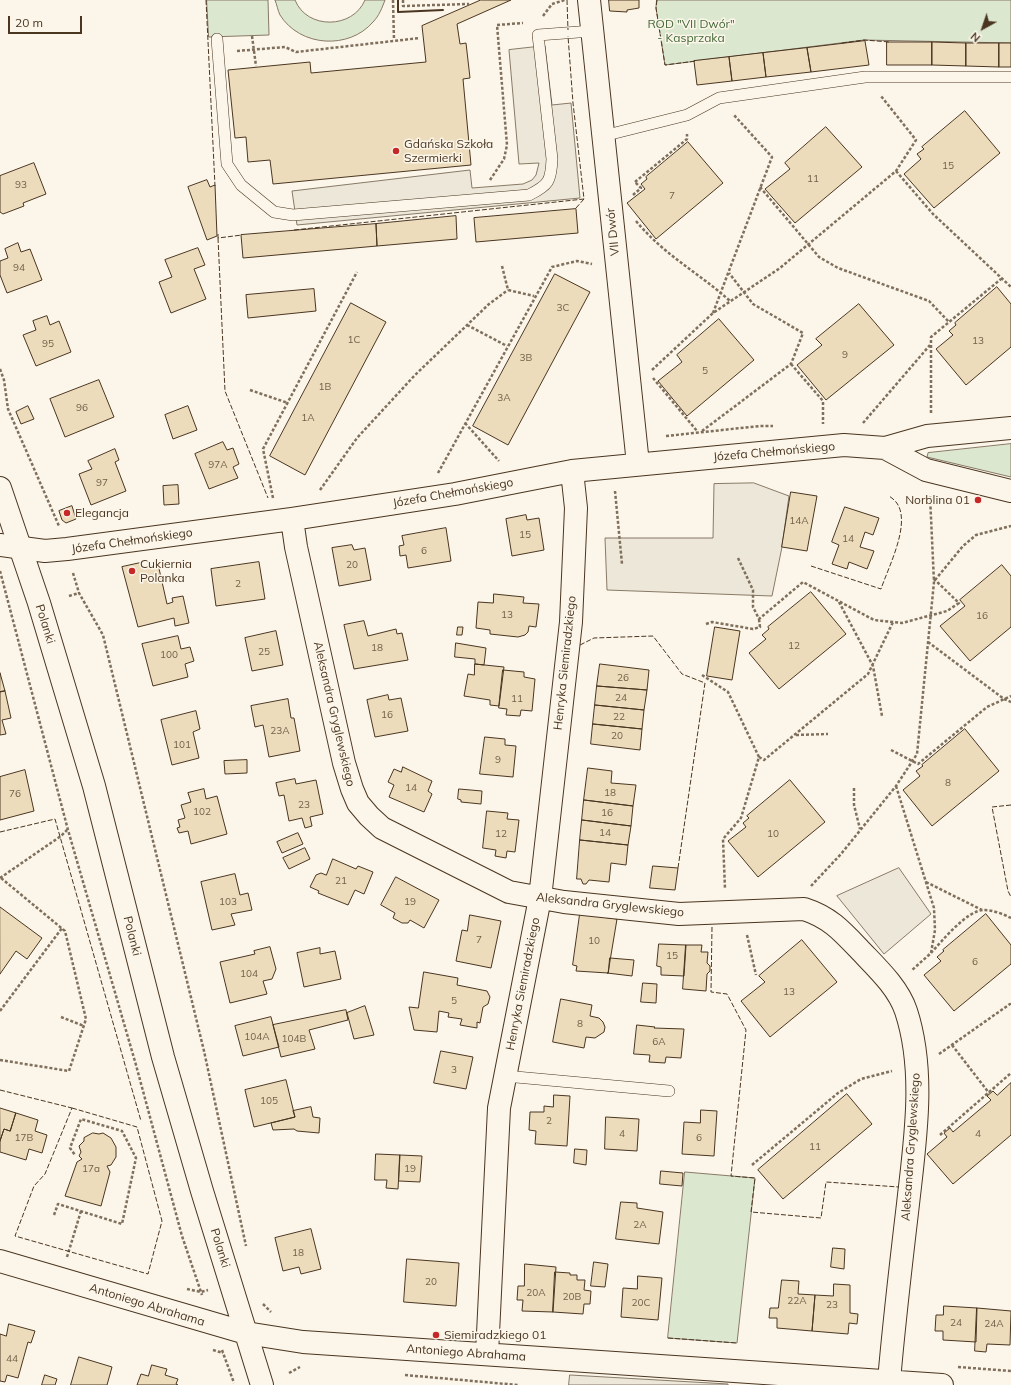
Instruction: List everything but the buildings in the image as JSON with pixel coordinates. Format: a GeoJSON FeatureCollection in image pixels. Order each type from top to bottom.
{"type":"FeatureCollection","features":[{"type":"Feature","properties":{"kind":"street","name":"VII Dwór"},"geometry":{"type":"LineString","coordinates":[[589,0],[638,464]]}},
{"type":"Feature","properties":{"kind":"street","name":"Józefa Chełmońskiego"},"geometry":{"type":"LineString","coordinates":[[0,545],[44,551],[67,549],[292,519],[455,494],[572,471],[844,445],[885,448],[927,436],[1011,428]]}},
{"type":"Feature","properties":{"kind":"street","name":"Józefa Chełmońskiego"},"geometry":{"type":"LineString","coordinates":[[885,448],[926,470],[1011,491]]}},
{"type":"Feature","properties":{"kind":"street","name":"Henryka Siemiradzkiego"},"geometry":{"type":"LineString","coordinates":[[487,1354],[499,1108],[540,898],[571,622],[576,508],[572,471]]}},
{"type":"Feature","properties":{"kind":"street","name":"Polanki"},"geometry":{"type":"LineString","coordinates":[[0,488],[21,549],[94,786],[163,1057],[202,1192],[262,1385]]}},
{"type":"Feature","properties":{"kind":"street","name":"Aleksandra Gryglewskiego"},"geometry":{"type":"LineString","coordinates":[[292,519],[296,547],[344,763],[358,802],[369,816],[382,828],[509,892],[540,898],[564,902],[679,914],[742,910],[804,909],[819,914],[836,924],[892,987],[906,1010],[917,1066],[916,1116],[910,1184],[889,1381]]}},
{"type":"Feature","properties":{"kind":"street","name":"Antoniego Abrahama"},"geometry":{"type":"LineString","coordinates":[[0,1261],[246,1333],[303,1342],[942,1385]]}},
{"type":"Feature","properties":{"kind":"lane"},"geometry":{"type":"LineString","coordinates":[[217,40],[227,164],[241,185],[274,212],[293,215],[529,195],[543,188],[552,177],[552,159],[538,35],[592,31]]}},
{"type":"Feature","properties":{"kind":"lane"},"geometry":{"type":"LineString","coordinates":[[603,136],[687,115],[719,98],[865,77],[1011,77]]}},
{"type":"Feature","properties":{"kind":"lane"},"geometry":{"type":"LineString","coordinates":[[505,1076],[669,1092]]}},
{"type":"Feature","properties":{"kind":"path"},"geometry":{"type":"LineString","coordinates":[[393,0],[394,40]]}},
{"type":"Feature","properties":{"kind":"path"},"geometry":{"type":"LineString","coordinates":[[403,0],[403,6],[469,4]]}},
{"type":"Feature","properties":{"kind":"path"},"geometry":{"type":"LineString","coordinates":[[540,22],[546,10],[552,4],[565,0]]}},
{"type":"Feature","properties":{"kind":"path"},"geometry":{"type":"LineString","coordinates":[[488,183],[507,152],[497,25],[525,23]]}},
{"type":"Feature","properties":{"kind":"path"},"geometry":{"type":"LineString","coordinates":[[252,36],[256,66]]}},
{"type":"Feature","properties":{"kind":"path"},"geometry":{"type":"LineString","coordinates":[[218,53],[285,47],[296,52],[420,38]]}},
{"type":"Feature","properties":{"kind":"path"},"geometry":{"type":"LineString","coordinates":[[697,432],[649,373],[713,313],[780,268],[896,171],[916,140],[865,77]]}},
{"type":"Feature","properties":{"kind":"path"},"geometry":{"type":"LineString","coordinates":[[713,313],[730,273],[772,157],[742,124]]}},
{"type":"Feature","properties":{"kind":"path"},"geometry":{"type":"LineString","coordinates":[[631,186],[687,139]]}},
{"type":"Feature","properties":{"kind":"path"},"geometry":{"type":"LineString","coordinates":[[896,171],[933,214],[1011,287]]}},
{"type":"Feature","properties":{"kind":"path"},"geometry":{"type":"LineString","coordinates":[[760,187],[807,245],[819,257],[838,268],[929,301],[948,322]]}},
{"type":"Feature","properties":{"kind":"path"},"geometry":{"type":"LineString","coordinates":[[634,217],[647,234],[670,256],[730,301]]}},
{"type":"Feature","properties":{"kind":"path"},"geometry":{"type":"LineString","coordinates":[[435,477],[534,296],[552,267],[577,261],[594,265]]}},
{"type":"Feature","properties":{"kind":"path"},"geometry":{"type":"LineString","coordinates":[[502,266],[508,290]]}},
{"type":"Feature","properties":{"kind":"path"},"geometry":{"type":"LineString","coordinates":[[274,502],[263,448],[357,272]]}},
{"type":"Feature","properties":{"kind":"path"},"geometry":{"type":"LineString","coordinates":[[701,432],[791,364],[804,332],[753,304],[730,273]]}},
{"type":"Feature","properties":{"kind":"path"},"geometry":{"type":"LineString","coordinates":[[932,417],[931,337],[1001,279]]}},
{"type":"Feature","properties":{"kind":"path"},"geometry":{"type":"LineString","coordinates":[[508,290],[534,296]]}},
{"type":"Feature","properties":{"kind":"path"},"geometry":{"type":"LineString","coordinates":[[316,496],[357,438],[415,375],[467,325],[508,290]]}},
{"type":"Feature","properties":{"kind":"path"},"geometry":{"type":"LineString","coordinates":[[467,325],[507,346]]}},
{"type":"Feature","properties":{"kind":"path"},"geometry":{"type":"LineString","coordinates":[[860,426],[930,344]]}},
{"type":"Feature","properties":{"kind":"path"},"geometry":{"type":"LineString","coordinates":[[791,364],[823,401],[823,428]]}},
{"type":"Feature","properties":{"kind":"path"},"geometry":{"type":"LineString","coordinates":[[0,369],[4,380],[8,409],[54,518],[61,530]]}},
{"type":"Feature","properties":{"kind":"path"},"geometry":{"type":"LineString","coordinates":[[250,390],[288,402]]}},
{"type":"Feature","properties":{"kind":"path"},"geometry":{"type":"LineString","coordinates":[[465,423],[503,466]]}},
{"type":"Feature","properties":{"kind":"path"},"geometry":{"type":"LineString","coordinates":[[615,490],[622,564]]}},
{"type":"Feature","properties":{"kind":"path"},"geometry":{"type":"LineString","coordinates":[[808,889],[861,830],[896,786],[917,754],[934,580],[930,491]]}},
{"type":"Feature","properties":{"kind":"path"},"geometry":{"type":"LineString","coordinates":[[934,580],[963,546],[976,535],[1011,526]]}},
{"type":"Feature","properties":{"kind":"path"},"geometry":{"type":"LineString","coordinates":[[706,624],[712,622],[754,629],[760,627],[759,619],[753,607],[753,590],[738,558]]}},
{"type":"Feature","properties":{"kind":"path"},"geometry":{"type":"LineString","coordinates":[[72,569],[80,593],[103,635],[204,1051],[247,1253]]}},
{"type":"Feature","properties":{"kind":"path"},"geometry":{"type":"LineString","coordinates":[[0,571],[68,830],[136,1065],[182,1236],[201,1292]]}},
{"type":"Feature","properties":{"kind":"path"},"geometry":{"type":"LineString","coordinates":[[759,619],[804,582],[874,620],[902,622],[930,616],[947,611],[958,603],[934,580]]}},
{"type":"Feature","properties":{"kind":"path"},"geometry":{"type":"LineString","coordinates":[[69,596],[80,593]]}},
{"type":"Feature","properties":{"kind":"path"},"geometry":{"type":"LineString","coordinates":[[839,602],[873,666],[882,716]]}},
{"type":"Feature","properties":{"kind":"path"},"geometry":{"type":"LineString","coordinates":[[702,675],[728,692],[759,757],[764,760],[868,674],[894,622]]}},
{"type":"Feature","properties":{"kind":"path"},"geometry":{"type":"LineString","coordinates":[[928,642],[1004,699],[1011,702]]}},
{"type":"Feature","properties":{"kind":"path"},"geometry":{"type":"LineString","coordinates":[[891,750],[918,764],[987,707],[1011,696]]}},
{"type":"Feature","properties":{"kind":"path"},"geometry":{"type":"LineString","coordinates":[[796,734],[828,734]]}},
{"type":"Feature","properties":{"kind":"path"},"geometry":{"type":"LineString","coordinates":[[725,891],[723,839],[741,818],[759,757]]}},
{"type":"Feature","properties":{"kind":"path"},"geometry":{"type":"LineString","coordinates":[[896,786],[934,908],[935,930],[931,953]]}},
{"type":"Feature","properties":{"kind":"path"},"geometry":{"type":"LineString","coordinates":[[854,788],[854,804],[861,830]]}},
{"type":"Feature","properties":{"kind":"path"},"geometry":{"type":"LineString","coordinates":[[0,1060],[69,1071],[84,1026],[86,1019],[65,931],[1,878],[68,830]]}},
{"type":"Feature","properties":{"kind":"path"},"geometry":{"type":"LineString","coordinates":[[926,882],[983,910],[1003,914],[1011,918]]}},
{"type":"Feature","properties":{"kind":"path"},"geometry":{"type":"LineString","coordinates":[[742,910],[756,975]]}},
{"type":"Feature","properties":{"kind":"path"},"geometry":{"type":"LineString","coordinates":[[892,987],[931,953],[952,930],[966,918],[983,910]]}},
{"type":"Feature","properties":{"kind":"path"},"geometry":{"type":"LineString","coordinates":[[0,1011],[62,928]]}},
{"type":"Feature","properties":{"kind":"path"},"geometry":{"type":"LineString","coordinates":[[752,1165],[838,1093],[853,1083],[871,1076],[926,1064],[1011,1005]]}},
{"type":"Feature","properties":{"kind":"path"},"geometry":{"type":"LineString","coordinates":[[61,1017],[84,1026]]}},
{"type":"Feature","properties":{"kind":"path"},"geometry":{"type":"LineString","coordinates":[[952,1045],[989,1093]]}},
{"type":"Feature","properties":{"kind":"path"},"geometry":{"type":"LineString","coordinates":[[938,1136],[1011,1073]]}},
{"type":"Feature","properties":{"kind":"path"},"geometry":{"type":"LineString","coordinates":[[54,1215],[58,1204],[122,1224],[136,1158],[122,1132],[81,1120],[70,1148],[76,1155]]}},
{"type":"Feature","properties":{"kind":"path"},"geometry":{"type":"LineString","coordinates":[[67,1258],[81,1211]]}},
{"type":"Feature","properties":{"kind":"path"},"geometry":{"type":"LineString","coordinates":[[261,1300],[272,1314]]}},
{"type":"Feature","properties":{"kind":"path"},"geometry":{"type":"LineString","coordinates":[[223,1353],[235,1385]]}},
{"type":"Feature","properties":{"kind":"path"},"geometry":{"type":"LineString","coordinates":[[289,1373],[296,1368],[303,1366]]}},
{"type":"Feature","properties":{"kind":"path"},"geometry":{"type":"LineString","coordinates":[[404,1375],[518,1385]]}},
{"type":"Feature","properties":{"kind":"green space"},"geometry":{"type":"Polygon","coordinates":[[[207,0],[268,0],[269,35],[209,37],[207,0]]]}},
{"type":"Feature","properties":{"kind":"green space"},"geometry":{"type":"Polygon","coordinates":[[[275,0],[295,0],[301,10],[309,17],[319,21],[330,22],[341,21],[351,16],[359,10],[365,0],[385,0],[377,17],[363,31],[338,41],[325,41],[312,39],[300,34],[289,26],[280,15],[275,0]]]}},
{"type":"Feature","properties":{"kind":"green space","name":"ROD \"VII Dwór\" - Kasprzaka"},"geometry":{"type":"Polygon","coordinates":[[[657,0],[1011,0],[1011,43],[864,40],[665,65],[656,8],[657,0]]]}},
{"type":"Feature","properties":{"kind":"green space"},"geometry":{"type":"Polygon","coordinates":[[[1011,444],[1011,477],[927,457],[928,453],[1011,444]]]}},
{"type":"Feature","properties":{"kind":"green space"},"geometry":{"type":"Polygon","coordinates":[[[685,1172],[755,1178],[737,1343],[668,1338],[685,1172]]]}},
{"type":"Feature","properties":{"kind":"shaded area"},"geometry":{"type":"Polygon","coordinates":[[[545,46],[552,105],[571,103],[580,198],[297,225],[292,191],[470,170],[472,188],[523,184],[532,180],[536,175],[539,163],[519,164],[509,50],[545,46]]]}},
{"type":"Feature","properties":{"kind":"shaded area"},"geometry":{"type":"Polygon","coordinates":[[[754,483],[789,496],[782,547],[772,596],[607,590],[605,538],[713,538],[714,484],[754,483]]]}},
{"type":"Feature","properties":{"kind":"shaded area"},"geometry":{"type":"Polygon","coordinates":[[[899,868],[931,914],[884,954],[837,896],[899,868]]]}},
{"type":"Feature","properties":{"kind":"shaded area"},"geometry":{"type":"Polygon","coordinates":[[[570,1375],[728,1384],[728,1385],[569,1385],[570,1375]]]}},
{"type":"Feature","properties":{"kind":"fence"},"geometry":{"type":"LineString","coordinates":[[206,0],[215,186]]}},
{"type":"Feature","properties":{"kind":"fence"},"geometry":{"type":"LineString","coordinates":[[567,0],[568,30]]}},
{"type":"Feature","properties":{"kind":"fence"},"geometry":{"type":"LineString","coordinates":[[657,0],[656,8],[665,65],[696,61]]}},
{"type":"Feature","properties":{"kind":"fence"},"geometry":{"type":"LineString","coordinates":[[294,230],[584,199],[573,103],[568,36]]}},
{"type":"Feature","properties":{"kind":"fence"},"geometry":{"type":"LineString","coordinates":[[842,43],[864,40],[890,42]]}},
{"type":"Feature","properties":{"kind":"fence"},"geometry":{"type":"LineString","coordinates":[[576,208],[584,199]]}},
{"type":"Feature","properties":{"kind":"fence"},"geometry":{"type":"LineString","coordinates":[[218,234],[218,238],[242,235]]}},
{"type":"Feature","properties":{"kind":"fence"},"geometry":{"type":"LineString","coordinates":[[218,238],[225,391],[268,498]]}},
{"type":"Feature","properties":{"kind":"fence"},"geometry":{"type":"LineString","coordinates":[[811,566],[881,589],[897,547],[901,524],[901,514],[898,505],[889,496]]}},
{"type":"Feature","properties":{"kind":"fence"},"geometry":{"type":"LineString","coordinates":[[580,645],[594,638],[653,636],[682,674],[705,683],[678,868]]}},
{"type":"Feature","properties":{"kind":"fence"},"geometry":{"type":"LineString","coordinates":[[1011,805],[992,807],[1008,891],[1011,897]]}},
{"type":"Feature","properties":{"kind":"fence"},"geometry":{"type":"LineString","coordinates":[[0,832],[55,819],[141,1121]]}},
{"type":"Feature","properties":{"kind":"fence"},"geometry":{"type":"LineString","coordinates":[[712,927],[711,992],[727,994],[746,1030],[731,1176],[755,1178],[751,1212],[821,1218],[826,1182],[899,1187]]}},
{"type":"Feature","properties":{"kind":"fence"},"geometry":{"type":"LineString","coordinates":[[0,1090],[72,1108]]}},
{"type":"Feature","properties":{"kind":"fence"},"geometry":{"type":"LineString","coordinates":[[72,1108],[137,1127],[162,1221],[148,1274],[15,1236],[34,1186],[45,1174],[72,1108]]}},
{"type":"Feature","properties":{"kind":"fence"},"geometry":{"type":"LineString","coordinates":[[668,1338],[737,1343]]}},
{"type":"Feature","properties":{"kind":"wall"},"geometry":{"type":"LineString","coordinates":[[398,0],[398,12],[443,10]]}},
{"type":"Feature","properties":{"kind":"place","name":"Gdańska Szkoła Szermierki"},"geometry":{"type":"Point","coordinates":[396,151]}},
{"type":"Feature","properties":{"kind":"place","name":"Norblina 01"},"geometry":{"type":"Point","coordinates":[978,500]}},
{"type":"Feature","properties":{"kind":"place","name":"Elegancja"},"geometry":{"type":"Point","coordinates":[67,513]}},
{"type":"Feature","properties":{"kind":"place","name":"Cukiernia Polanka"},"geometry":{"type":"Point","coordinates":[132,571]}},
{"type":"Feature","properties":{"kind":"place","name":"Siemiradzkiego 01"},"geometry":{"type":"Point","coordinates":[436,1335]}}]}
